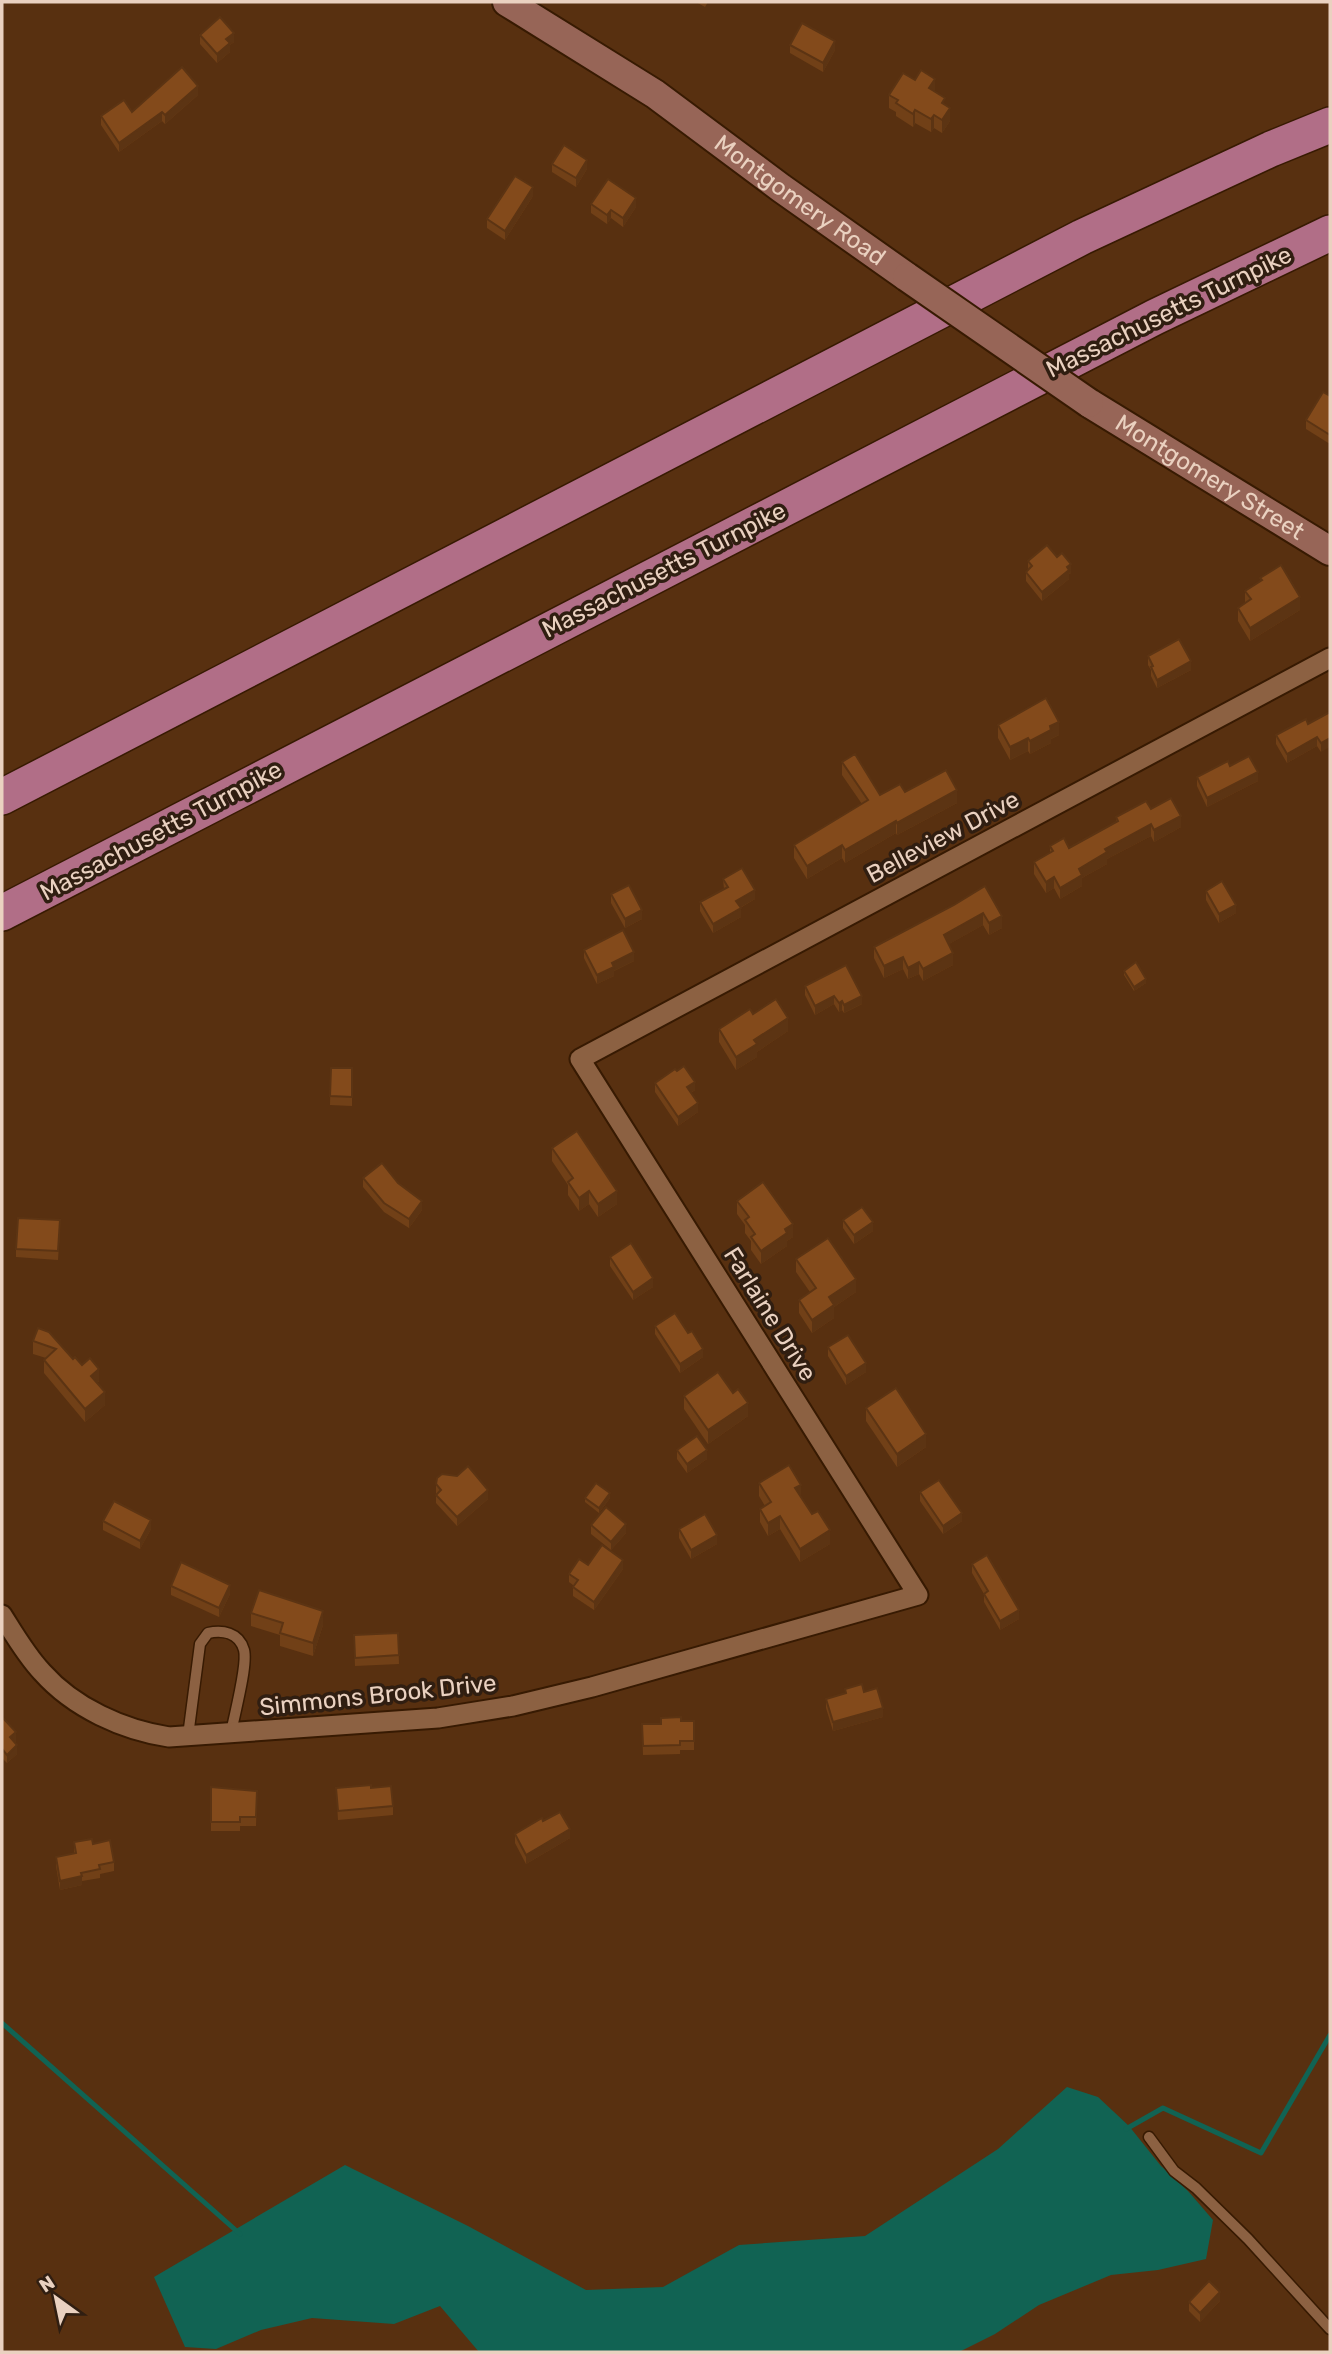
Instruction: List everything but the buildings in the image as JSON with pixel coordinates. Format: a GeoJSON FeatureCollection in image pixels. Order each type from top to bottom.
{"type":"FeatureCollection","features":[{"type":"Feature","properties":{"kind":"highway"},"geometry":{"type":"LineString","coordinates":[[2,796],[1082,237],[1271,149],[1330,125]]}},
{"type":"Feature","properties":{"kind":"highway","name":"Massachusetts Turnpike"},"geometry":{"type":"LineString","coordinates":[[2,913],[1155,317],[1330,233]]}},
{"type":"Feature","properties":{"kind":"main road","name":"Montgomery Road"},"geometry":{"type":"LineString","coordinates":[[507,2],[655,94],[781,188],[1089,403]]}},
{"type":"Feature","properties":{"kind":"main road","name":"Montgomery Street"},"geometry":{"type":"LineString","coordinates":[[1089,403],[1330,551]]}},
{"type":"Feature","properties":{"kind":"street","name":"Belleview Drive"},"geometry":{"type":"LineString","coordinates":[[580,1059],[1330,658]]}},
{"type":"Feature","properties":{"kind":"street","name":"Farlaine Drive"},"geometry":{"type":"LineString","coordinates":[[580,1059],[918,1595]]}},
{"type":"Feature","properties":{"kind":"street","name":"Simmons Brook Drive"},"geometry":{"type":"LineString","coordinates":[[2,1615],[43,1673],[83,1705],[127,1727],[150,1734],[188,1736],[438,1718],[513,1706],[592,1687],[918,1595]]}},
{"type":"Feature","properties":{"kind":"lane"},"geometry":{"type":"LineString","coordinates":[[188,1736],[200,1644],[208,1633],[221,1630],[235,1636],[244,1650],[244,1666],[231,1733]]}},
{"type":"Feature","properties":{"kind":"lane"},"geometry":{"type":"LineString","coordinates":[[1149,2137],[1174,2171],[1196,2188],[1248,2239],[1330,2329]]}},
{"type":"Feature","properties":{"kind":"water"},"geometry":{"type":"Polygon","coordinates":[[[1067,2087],[1098,2097],[1129,2126],[1161,2166],[1188,2191],[1213,2220],[1206,2259],[1158,2270],[1111,2275],[1039,2305],[995,2334],[959,2352],[479,2352],[440,2306],[394,2324],[312,2318],[261,2330],[216,2349],[185,2347],[154,2277],[345,2165],[468,2226],[586,2290],[663,2287],[739,2245],[865,2236],[998,2149],[1067,2087]]]}},
{"type":"Feature","properties":{"kind":"waterway"},"geometry":{"type":"LineString","coordinates":[[2,2023],[240,2234]]}},
{"type":"Feature","properties":{"kind":"waterway"},"geometry":{"type":"LineString","coordinates":[[1126,2129],[1163,2108],[1261,2153],[1330,2035]]}}]}
